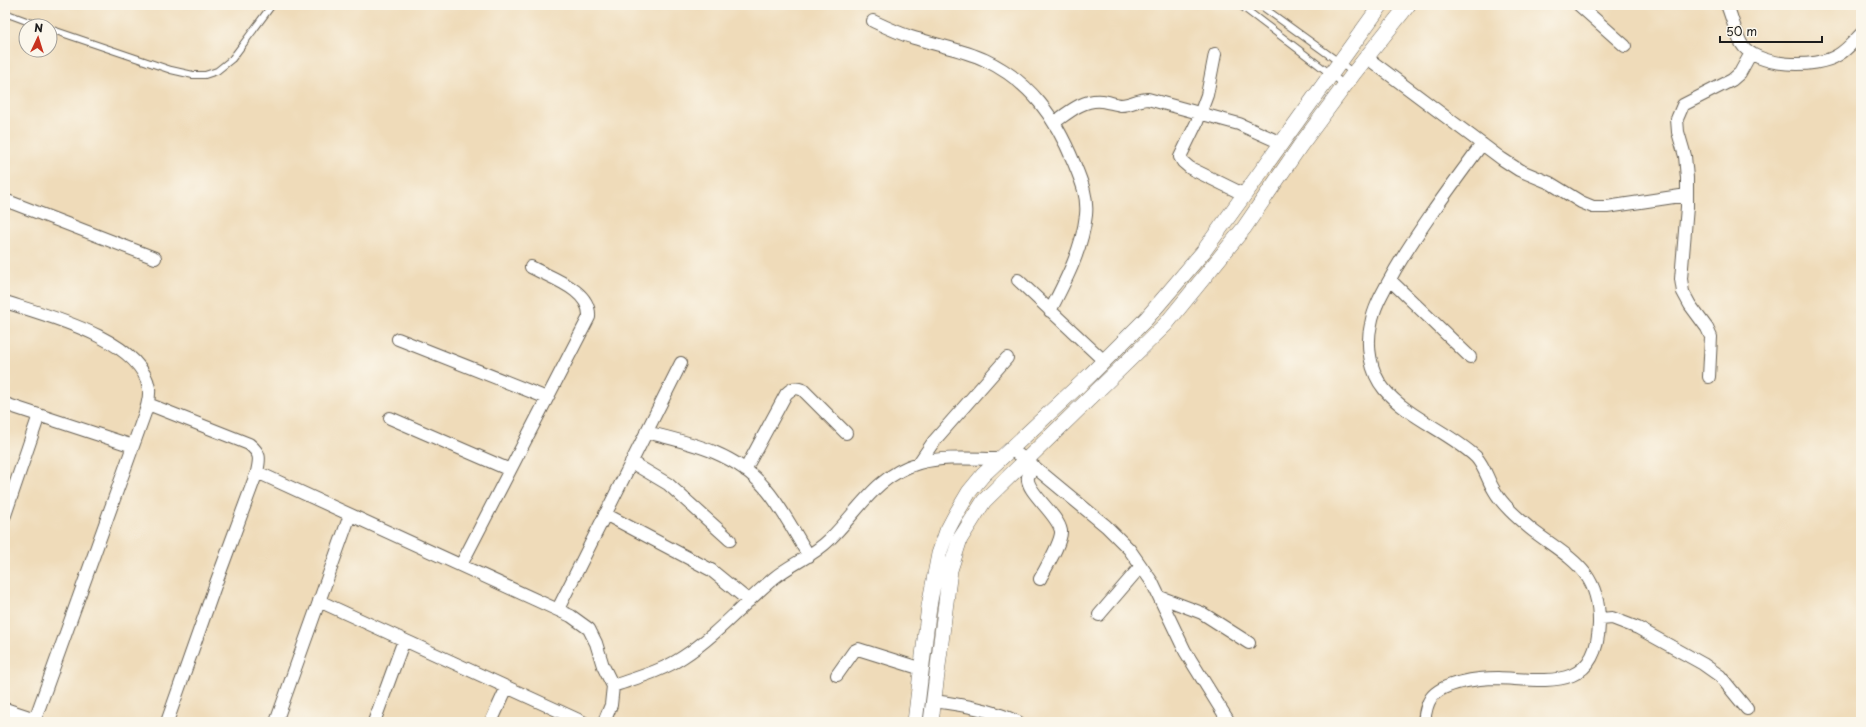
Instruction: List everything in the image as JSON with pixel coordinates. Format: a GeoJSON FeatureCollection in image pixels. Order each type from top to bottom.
{"type":"FeatureCollection","features":[{"type":"Feature","properties":{"kind":"street"},"geometry":{"type":"LineString","coordinates":[[915,722],[934,576],[939,554],[947,531],[969,492],[1006,454],[1146,319],[1204,252],[1335,68],[1382,5]]}},
{"type":"Feature","properties":{"kind":"street"},"geometry":{"type":"LineString","coordinates":[[931,722],[946,588],[960,539],[984,501],[1030,463],[1166,324],[1244,228],[1366,57],[1408,5]]}},
{"type":"Feature","properties":{"kind":"street"},"geometry":{"type":"LineString","coordinates":[[1579,5],[1625,46]]}},
{"type":"Feature","properties":{"kind":"street"},"geometry":{"type":"LineString","coordinates":[[1727,5],[1741,44],[1751,53],[1766,59],[1788,64],[1819,63],[1838,56],[1861,34]]}},
{"type":"Feature","properties":{"kind":"street"},"geometry":{"type":"LineString","coordinates":[[873,21],[903,35],[984,60],[1003,70],[1039,101],[1055,122],[1083,184],[1086,198],[1086,215],[1079,250],[1050,311]]}},
{"type":"Feature","properties":{"kind":"street"},"geometry":{"type":"LineString","coordinates":[[1709,376],[1711,337],[1707,328],[1690,305],[1683,292],[1681,279],[1687,195],[1685,156],[1678,132],[1678,113],[1683,105],[1694,98],[1732,80],[1740,73],[1751,53]]}},
{"type":"Feature","properties":{"kind":"street"},"geometry":{"type":"LineString","coordinates":[[1215,54],[1207,95],[1180,157],[1183,162],[1245,195]]}},
{"type":"Feature","properties":{"kind":"street"},"geometry":{"type":"LineString","coordinates":[[1366,57],[1519,170],[1560,188],[1581,202],[1593,207],[1607,207],[1687,195]]}},
{"type":"Feature","properties":{"kind":"street"},"geometry":{"type":"LineString","coordinates":[[1055,122],[1078,106],[1088,102],[1101,101],[1122,105],[1138,99],[1148,98],[1239,124],[1281,144]]}},
{"type":"Feature","properties":{"kind":"street"},"geometry":{"type":"LineString","coordinates":[[1424,722],[1426,708],[1431,698],[1438,691],[1455,684],[1491,679],[1537,681],[1561,680],[1573,675],[1586,666],[1593,656],[1598,642],[1599,623],[1597,598],[1593,584],[1584,572],[1570,557],[1511,511],[1494,491],[1487,472],[1476,458],[1395,400],[1382,387],[1371,363],[1369,346],[1371,324],[1379,300],[1426,222],[1482,144]]}},
{"type":"Feature","properties":{"kind":"street"},"geometry":{"type":"LineString","coordinates":[[5,200],[155,258]]}},
{"type":"Feature","properties":{"kind":"street"},"geometry":{"type":"LineString","coordinates":[[461,565],[589,317],[590,308],[587,300],[579,293],[531,267]]}},
{"type":"Feature","properties":{"kind":"street"},"geometry":{"type":"LineString","coordinates":[[1018,280],[1104,361]]}},
{"type":"Feature","properties":{"kind":"street"},"geometry":{"type":"LineString","coordinates":[[1390,280],[1470,357]]}},
{"type":"Feature","properties":{"kind":"street"},"geometry":{"type":"LineString","coordinates":[[5,302],[103,337],[121,349],[142,370],[149,388],[148,404],[35,720],[5,709]]}},
{"type":"Feature","properties":{"kind":"street"},"geometry":{"type":"LineString","coordinates":[[398,339],[547,398]]}},
{"type":"Feature","properties":{"kind":"street"},"geometry":{"type":"LineString","coordinates":[[919,463],[934,441],[1007,358]]}},
{"type":"Feature","properties":{"kind":"street"},"geometry":{"type":"LineString","coordinates":[[558,609],[681,363]]}},
{"type":"Feature","properties":{"kind":"street"},"geometry":{"type":"LineString","coordinates":[[745,470],[786,394],[792,388],[803,390],[846,434]]}},
{"type":"Feature","properties":{"kind":"street"},"geometry":{"type":"LineString","coordinates":[[5,404],[133,446]]}},
{"type":"Feature","properties":{"kind":"street"},"geometry":{"type":"LineString","coordinates":[[148,404],[249,444],[258,451],[260,461],[166,722]]}},
{"type":"Feature","properties":{"kind":"street"},"geometry":{"type":"LineString","coordinates":[[5,515],[39,415]]}},
{"type":"Feature","properties":{"kind":"street"},"geometry":{"type":"LineString","coordinates":[[390,418],[510,470]]}},
{"type":"Feature","properties":{"kind":"street"},"geometry":{"type":"LineString","coordinates":[[646,432],[700,445],[728,459],[745,470],[767,489],[809,556]]}},
{"type":"Feature","properties":{"kind":"street"},"geometry":{"type":"LineString","coordinates":[[613,686],[666,666],[683,657],[711,636],[776,577],[809,556],[828,541],[862,501],[877,486],[904,470],[919,463],[942,459],[1006,454],[1030,463],[1120,538],[1141,566],[1160,597],[1185,651],[1229,722]]}},
{"type":"Feature","properties":{"kind":"street"},"geometry":{"type":"LineString","coordinates":[[631,462],[668,484],[730,540]]}},
{"type":"Feature","properties":{"kind":"street"},"geometry":{"type":"LineString","coordinates":[[1030,463],[1028,484],[1050,511],[1061,532],[1059,541],[1040,579]]}},
{"type":"Feature","properties":{"kind":"street"},"geometry":{"type":"LineString","coordinates":[[257,472],[571,616],[589,629],[596,642],[603,666],[613,686],[611,705],[604,722]]}},
{"type":"Feature","properties":{"kind":"street"},"geometry":{"type":"LineString","coordinates":[[606,514],[711,570],[749,601]]}},
{"type":"Feature","properties":{"kind":"street"},"geometry":{"type":"LineString","coordinates":[[276,722],[350,515]]}},
{"type":"Feature","properties":{"kind":"street"},"geometry":{"type":"LineString","coordinates":[[1099,615],[1141,566]]}},
{"type":"Feature","properties":{"kind":"street"},"geometry":{"type":"LineString","coordinates":[[1160,597],[1202,613],[1249,643]]}},
{"type":"Feature","properties":{"kind":"street"},"geometry":{"type":"LineString","coordinates":[[319,601],[583,722]]}},
{"type":"Feature","properties":{"kind":"street"},"geometry":{"type":"LineString","coordinates":[[1599,623],[1601,619],[1612,618],[1638,628],[1703,664],[1720,676],[1747,709]]}},
{"type":"Feature","properties":{"kind":"street"},"geometry":{"type":"LineString","coordinates":[[374,722],[404,640]]}},
{"type":"Feature","properties":{"kind":"street"},"geometry":{"type":"LineString","coordinates":[[837,675],[854,652],[858,649],[922,669]]}},
{"type":"Feature","properties":{"kind":"street"},"geometry":{"type":"LineString","coordinates":[[491,722],[508,687]]}},
{"type":"Feature","properties":{"kind":"street"},"geometry":{"type":"LineString","coordinates":[[933,701],[978,707],[1018,722]]}},
{"type":"Feature","properties":{"kind":"lane"},"geometry":{"type":"LineString","coordinates":[[58,33],[171,70],[193,75],[205,75],[217,71],[232,59],[272,5]]}},
{"type":"Feature","properties":{"kind":"lane"},"geometry":{"type":"LineString","coordinates":[[1240,5],[1350,79]]}},
{"type":"Feature","properties":{"kind":"lane"},"geometry":{"type":"LineString","coordinates":[[1260,5],[1350,79]]}},
{"type":"Feature","properties":{"kind":"lane"},"geometry":{"type":"LineString","coordinates":[[5,13],[18,18]]}}]}
